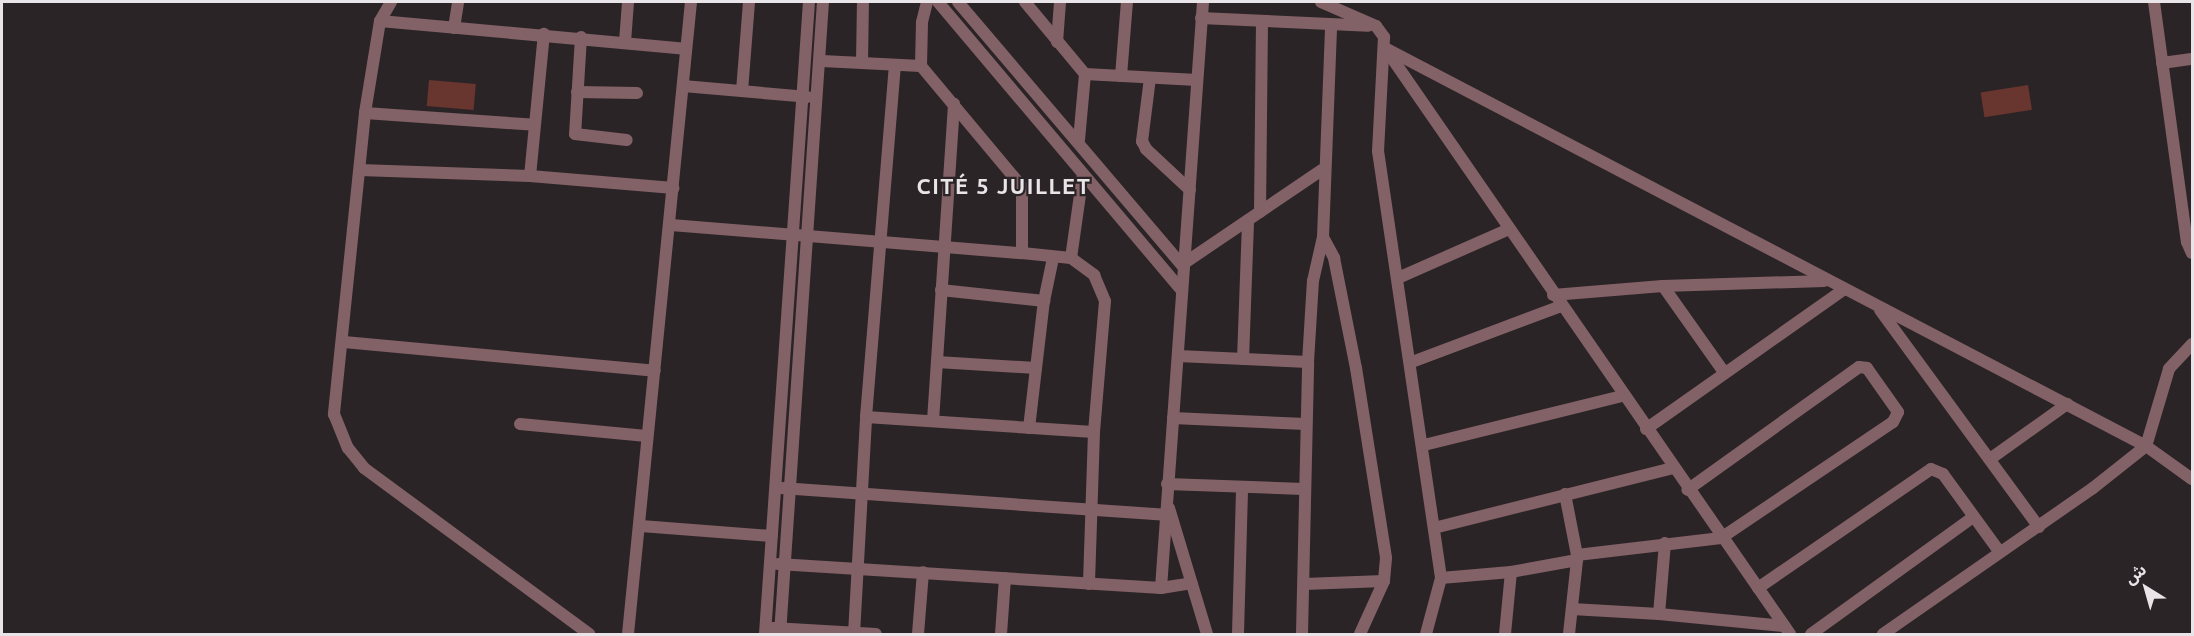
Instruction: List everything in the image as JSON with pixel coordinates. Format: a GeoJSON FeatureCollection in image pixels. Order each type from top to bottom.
{"type":"FeatureCollection","features":[{"type":"Feature","properties":{"kind":"street"},"geometry":{"type":"LineString","coordinates":[[391,2],[380,21],[365,113],[344,342],[334,414],[348,448],[364,468],[589,634]]}},
{"type":"Feature","properties":{"kind":"street"},"geometry":{"type":"LineString","coordinates":[[454,28],[458,2]]}},
{"type":"Feature","properties":{"kind":"street"},"geometry":{"type":"LineString","coordinates":[[625,42],[628,2]]}},
{"type":"Feature","properties":{"kind":"street"},"geometry":{"type":"LineString","coordinates":[[628,634],[641,526],[646,436],[671,225],[691,2]]}},
{"type":"Feature","properties":{"kind":"street"},"geometry":{"type":"LineString","coordinates":[[742,91],[749,2]]}},
{"type":"Feature","properties":{"kind":"street"},"geometry":{"type":"LineString","coordinates":[[780,632],[784,564],[783,373],[809,2]]}},
{"type":"Feature","properties":{"kind":"street"},"geometry":{"type":"LineString","coordinates":[[823,2],[822,61],[805,236],[796,375],[782,488],[772,536],[765,631],[876,634]]}},
{"type":"Feature","properties":{"kind":"street"},"geometry":{"type":"LineString","coordinates":[[862,63],[863,2]]}},
{"type":"Feature","properties":{"kind":"street"},"geometry":{"type":"LineString","coordinates":[[927,2],[922,22],[921,66],[1022,187],[1022,253]]}},
{"type":"Feature","properties":{"kind":"street"},"geometry":{"type":"LineString","coordinates":[[938,2],[1180,288]]}},
{"type":"Feature","properties":{"kind":"street"},"geometry":{"type":"LineString","coordinates":[[958,2],[1183,265]]}},
{"type":"Feature","properties":{"kind":"street"},"geometry":{"type":"LineString","coordinates":[[1025,2],[1086,74],[1197,80]]}},
{"type":"Feature","properties":{"kind":"street"},"geometry":{"type":"LineString","coordinates":[[1057,42],[1060,2]]}},
{"type":"Feature","properties":{"kind":"street"},"geometry":{"type":"LineString","coordinates":[[1121,76],[1127,2]]}},
{"type":"Feature","properties":{"kind":"street"},"geometry":{"type":"LineString","coordinates":[[1161,588],[1178,356],[1180,288],[1190,190],[1203,2]]}},
{"type":"Feature","properties":{"kind":"street"},"geometry":{"type":"LineString","coordinates":[[1321,2],[1376,26],[1385,48],[1507,230],[1787,630]]}},
{"type":"Feature","properties":{"kind":"street"},"geometry":{"type":"LineString","coordinates":[[2154,2],[2162,63],[2187,191],[2187,242],[2193,253]]}},
{"type":"Feature","properties":{"kind":"street"},"geometry":{"type":"LineString","coordinates":[[1201,18],[1376,26]]}},
{"type":"Feature","properties":{"kind":"street"},"geometry":{"type":"LineString","coordinates":[[380,21],[544,34],[685,49]]}},
{"type":"Feature","properties":{"kind":"street"},"geometry":{"type":"LineString","coordinates":[[1260,213],[1262,21]]}},
{"type":"Feature","properties":{"kind":"street"},"geometry":{"type":"LineString","coordinates":[[1302,634],[1308,362],[1313,281],[1323,237],[1323,170],[1331,25]]}},
{"type":"Feature","properties":{"kind":"street"},"geometry":{"type":"LineString","coordinates":[[530,177],[544,34]]}},
{"type":"Feature","properties":{"kind":"street"},"geometry":{"type":"LineString","coordinates":[[580,38],[575,134],[627,140]]}},
{"type":"Feature","properties":{"kind":"street"},"geometry":{"type":"LineString","coordinates":[[1385,48],[1378,151],[1412,362],[1441,578],[1426,634]]}},
{"type":"Feature","properties":{"kind":"street"},"geometry":{"type":"LineString","coordinates":[[1385,48],[1842,290],[2146,446],[2193,479]]}},
{"type":"Feature","properties":{"kind":"street"},"geometry":{"type":"LineString","coordinates":[[2162,63],[2193,59]]}},
{"type":"Feature","properties":{"kind":"street"},"geometry":{"type":"LineString","coordinates":[[822,61],[921,66]]}},
{"type":"Feature","properties":{"kind":"street"},"geometry":{"type":"LineString","coordinates":[[854,634],[866,417],[895,66]]}},
{"type":"Feature","properties":{"kind":"street"},"geometry":{"type":"LineString","coordinates":[[1078,140],[1086,74]]}},
{"type":"Feature","properties":{"kind":"street"},"geometry":{"type":"LineString","coordinates":[[1150,78],[1142,141],[1146,149],[1190,190]]}},
{"type":"Feature","properties":{"kind":"street"},"geometry":{"type":"LineString","coordinates":[[684,86],[818,98]]}},
{"type":"Feature","properties":{"kind":"street"},"geometry":{"type":"LineString","coordinates":[[577,92],[637,93]]}},
{"type":"Feature","properties":{"kind":"street"},"geometry":{"type":"LineString","coordinates":[[933,421],[954,104]]}},
{"type":"Feature","properties":{"kind":"street"},"geometry":{"type":"LineString","coordinates":[[365,113],[535,125]]}},
{"type":"Feature","properties":{"kind":"street"},"geometry":{"type":"LineString","coordinates":[[1071,258],[1079,170],[1090,154]]}},
{"type":"Feature","properties":{"kind":"street"},"geometry":{"type":"LineString","coordinates":[[360,170],[530,177],[673,188]]}},
{"type":"Feature","properties":{"kind":"street"},"geometry":{"type":"LineString","coordinates":[[1183,265],[1323,170]]}},
{"type":"Feature","properties":{"kind":"street"},"geometry":{"type":"LineString","coordinates":[[1243,359],[1248,220]]}},
{"type":"Feature","properties":{"kind":"street"},"geometry":{"type":"LineString","coordinates":[[671,225],[1071,258],[1094,275],[1106,301],[1094,432],[1089,584]]}},
{"type":"Feature","properties":{"kind":"street"},"geometry":{"type":"LineString","coordinates":[[1398,278],[1507,230]]}},
{"type":"Feature","properties":{"kind":"street"},"geometry":{"type":"LineString","coordinates":[[1323,237],[1334,258],[1356,368],[1386,558],[1384,581],[1360,634]]}},
{"type":"Feature","properties":{"kind":"street"},"geometry":{"type":"LineString","coordinates":[[1029,428],[1044,302],[1053,258]]}},
{"type":"Feature","properties":{"kind":"street"},"geometry":{"type":"LineString","coordinates":[[1553,295],[1663,286],[1825,281]]}},
{"type":"Feature","properties":{"kind":"street"},"geometry":{"type":"LineString","coordinates":[[1663,286],[1724,372]]}},
{"type":"Feature","properties":{"kind":"street"},"geometry":{"type":"LineString","coordinates":[[941,290],[1044,302]]}},
{"type":"Feature","properties":{"kind":"street"},"geometry":{"type":"LineString","coordinates":[[1646,429],[1842,290]]}},
{"type":"Feature","properties":{"kind":"street"},"geometry":{"type":"LineString","coordinates":[[1412,362],[1561,306]]}},
{"type":"Feature","properties":{"kind":"street"},"geometry":{"type":"LineString","coordinates":[[1879,308],[2038,526]]}},
{"type":"Feature","properties":{"kind":"street"},"geometry":{"type":"LineString","coordinates":[[344,342],[655,371]]}},
{"type":"Feature","properties":{"kind":"street"},"geometry":{"type":"LineString","coordinates":[[1882,634],[2038,526],[2146,446],[2169,369],[2193,344]]}},
{"type":"Feature","properties":{"kind":"street"},"geometry":{"type":"LineString","coordinates":[[1178,356],[1308,362]]}},
{"type":"Feature","properties":{"kind":"street"},"geometry":{"type":"LineString","coordinates":[[937,362],[1036,368]]}},
{"type":"Feature","properties":{"kind":"street"},"geometry":{"type":"LineString","coordinates":[[1441,578],[1511,572],[1577,557],[1665,543],[1721,538],[1897,419],[1898,412],[1867,368],[1859,367],[1687,490]]}},
{"type":"Feature","properties":{"kind":"street"},"geometry":{"type":"LineString","coordinates":[[783,373],[796,375]]}},
{"type":"Feature","properties":{"kind":"street"},"geometry":{"type":"LineString","coordinates":[[1424,445],[1622,396]]}},
{"type":"Feature","properties":{"kind":"street"},"geometry":{"type":"LineString","coordinates":[[1990,459],[2067,404]]}},
{"type":"Feature","properties":{"kind":"street"},"geometry":{"type":"LineString","coordinates":[[866,417],[1094,432]]}},
{"type":"Feature","properties":{"kind":"street"},"geometry":{"type":"LineString","coordinates":[[1173,418],[1306,424]]}},
{"type":"Feature","properties":{"kind":"street"},"geometry":{"type":"LineString","coordinates":[[520,424],[646,436]]}},
{"type":"Feature","properties":{"kind":"street"},"geometry":{"type":"LineString","coordinates":[[1434,528],[1673,468]]}},
{"type":"Feature","properties":{"kind":"street"},"geometry":{"type":"LineString","coordinates":[[1758,588],[1931,469],[1943,474],[1999,551]]}},
{"type":"Feature","properties":{"kind":"street"},"geometry":{"type":"LineString","coordinates":[[1167,484],[1304,489]]}},
{"type":"Feature","properties":{"kind":"street"},"geometry":{"type":"LineString","coordinates":[[782,488],[1090,513],[1165,515]]}},
{"type":"Feature","properties":{"kind":"street"},"geometry":{"type":"LineString","coordinates":[[1238,634],[1242,488]]}},
{"type":"Feature","properties":{"kind":"street"},"geometry":{"type":"LineString","coordinates":[[1565,494],[1577,557],[1569,634]]}},
{"type":"Feature","properties":{"kind":"street"},"geometry":{"type":"LineString","coordinates":[[1167,501],[1208,634]]}},
{"type":"Feature","properties":{"kind":"street"},"geometry":{"type":"LineString","coordinates":[[1811,634],[1973,517]]}},
{"type":"Feature","properties":{"kind":"street"},"geometry":{"type":"LineString","coordinates":[[641,526],[772,536]]}},
{"type":"Feature","properties":{"kind":"street"},"geometry":{"type":"LineString","coordinates":[[1659,614],[1665,543]]}},
{"type":"Feature","properties":{"kind":"street"},"geometry":{"type":"LineString","coordinates":[[771,563],[1161,588],[1192,583]]}},
{"type":"Feature","properties":{"kind":"street"},"geometry":{"type":"LineString","coordinates":[[918,634],[923,572]]}},
{"type":"Feature","properties":{"kind":"street"},"geometry":{"type":"LineString","coordinates":[[1505,634],[1511,572]]}},
{"type":"Feature","properties":{"kind":"street"},"geometry":{"type":"LineString","coordinates":[[1001,634],[1005,578]]}},
{"type":"Feature","properties":{"kind":"street"},"geometry":{"type":"LineString","coordinates":[[1304,584],[1384,581]]}},
{"type":"Feature","properties":{"kind":"street"},"geometry":{"type":"LineString","coordinates":[[1572,609],[1659,614],[1787,630]]}},
{"type":"Feature","properties":{"kind":"shaded area"},"geometry":{"type":"Polygon","coordinates":[[[429,80],[476,84],[474,110],[427,106],[429,80]]]}},
{"type":"Feature","properties":{"kind":"shaded area"},"geometry":{"type":"Polygon","coordinates":[[[2028,85],[2032,110],[1985,117],[1981,93],[2028,85]]]}},
{"type":"Feature","properties":{"kind":"district","name":"CITÉ 5 JUILLET"},"geometry":{"type":"Point","coordinates":[1004,186]}}]}
